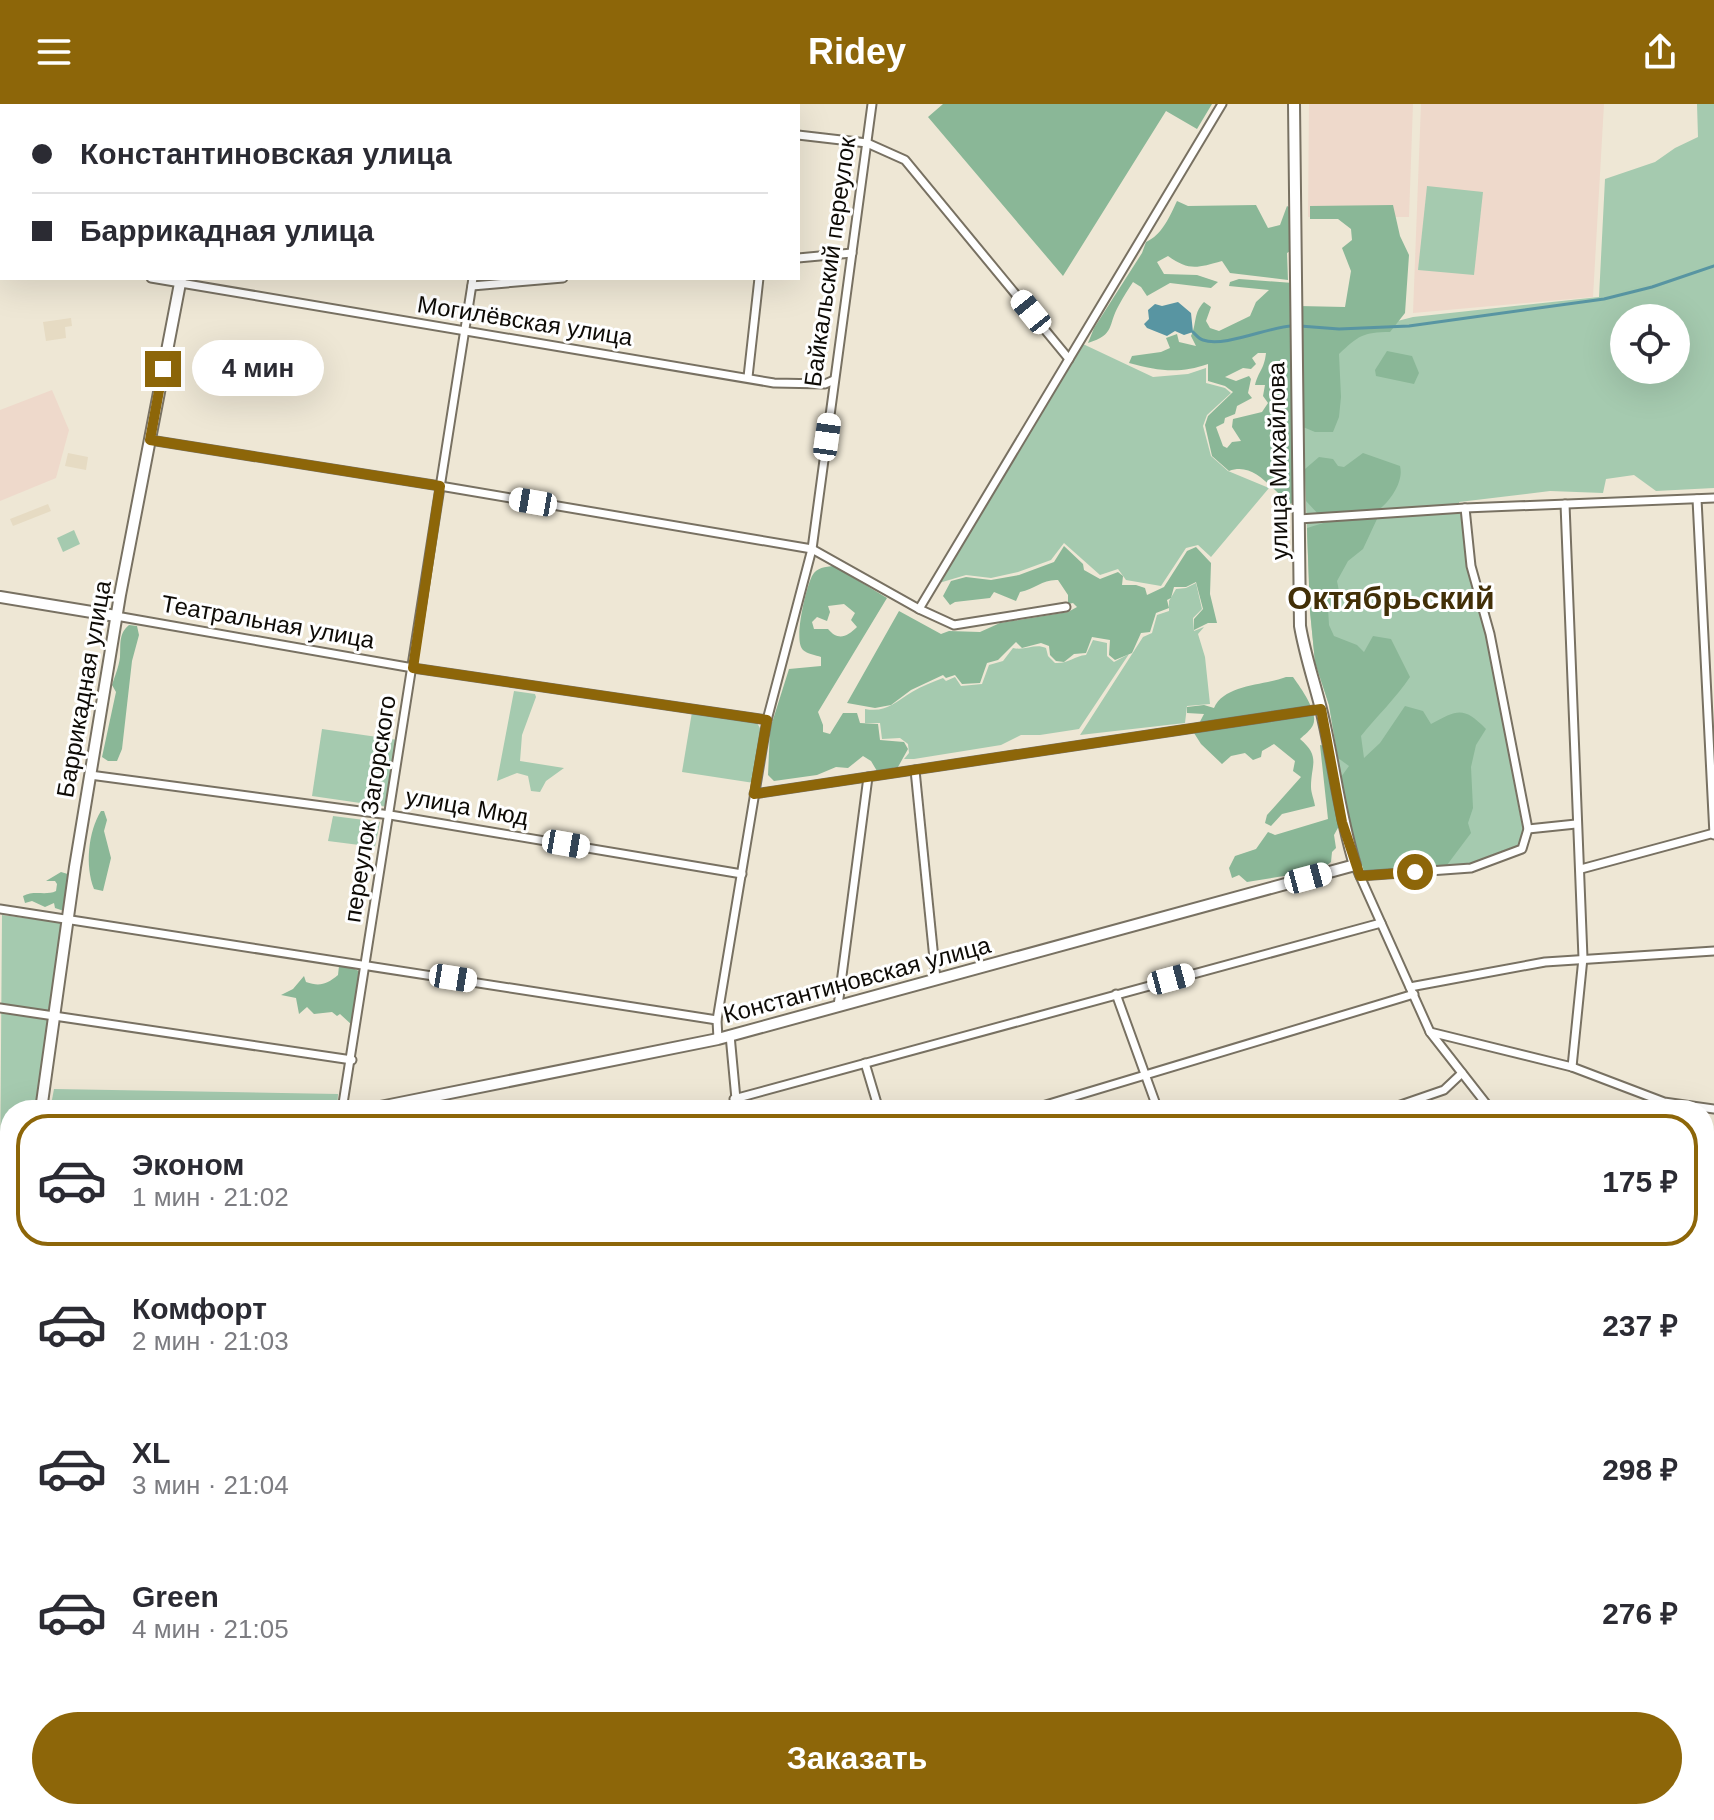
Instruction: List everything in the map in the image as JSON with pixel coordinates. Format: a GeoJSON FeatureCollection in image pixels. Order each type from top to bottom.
{"type":"FeatureCollection","features":[{"type":"Feature","properties":{"kind":"street","name":"Байкальский переулок"},"geometry":{"type":"LineString","coordinates":[[718,1039],[717,1020],[767,720],[812,549],[872,104]]}},
{"type":"Feature","properties":{"kind":"street"},"geometry":{"type":"LineString","coordinates":[[919,609],[1222,104]]}},
{"type":"Feature","properties":{"kind":"street","name":"улица Михайлова"},"geometry":{"type":"LineString","coordinates":[[1294,104],[1300,626],[1306,662],[1321,709],[1342,822],[1358,870],[1430,1032],[1483,1100]]}},
{"type":"Feature","properties":{"kind":"street"},"geometry":{"type":"LineString","coordinates":[[800,135],[867,143],[895,154],[916,171],[1069,359]]}},
{"type":"Feature","properties":{"kind":"street"},"geometry":{"type":"LineString","coordinates":[[800,258],[852,253]]}},
{"type":"Feature","properties":{"kind":"street","name":"Могилёвская улица"},"geometry":{"type":"LineString","coordinates":[[180,280],[465,332],[774,383],[816,384],[834,380]]}},
{"type":"Feature","properties":{"kind":"street","name":"Баррикадная улица"},"geometry":{"type":"LineString","coordinates":[[42,1100],[116,616],[180,280]]}},
{"type":"Feature","properties":{"kind":"street"},"geometry":{"type":"LineString","coordinates":[[473,282],[518,280]]}},
{"type":"Feature","properties":{"kind":"street"},"geometry":{"type":"LineString","coordinates":[[748,377],[759,280]]}},
{"type":"Feature","properties":{"kind":"street","name":"переулок Загорского"},"geometry":{"type":"LineString","coordinates":[[344,1100],[473,282]]}},
{"type":"Feature","properties":{"kind":"street"},"geometry":{"type":"LineString","coordinates":[[150,440],[812,549],[919,609],[954,625],[1066,607]]}},
{"type":"Feature","properties":{"kind":"street"},"geometry":{"type":"LineString","coordinates":[[1299,519],[1465,508],[1714,498]]}},
{"type":"Feature","properties":{"kind":"street"},"geometry":{"type":"LineString","coordinates":[[1581,869],[1714,834],[1697,499]]}},
{"type":"Feature","properties":{"kind":"street"},"geometry":{"type":"LineString","coordinates":[[1565,504],[1583,958],[1572,1067]]}},
{"type":"Feature","properties":{"kind":"street"},"geometry":{"type":"LineString","coordinates":[[1465,508],[1471,566],[1490,634],[1528,829],[1576,824]]}},
{"type":"Feature","properties":{"kind":"street","name":"Театральная улица"},"geometry":{"type":"LineString","coordinates":[[0,597],[413,668],[767,720]]}},
{"type":"Feature","properties":{"kind":"street"},"geometry":{"type":"LineString","coordinates":[[754,794],[1321,709]]}},
{"type":"Feature","properties":{"kind":"street"},"geometry":{"type":"LineString","coordinates":[[915,770],[936,979]]}},
{"type":"Feature","properties":{"kind":"street","name":"улица Мюд"},"geometry":{"type":"LineString","coordinates":[[90,775],[390,815],[742,874]]}},
{"type":"Feature","properties":{"kind":"street"},"geometry":{"type":"LineString","coordinates":[[838,1006],[868,777]]}},
{"type":"Feature","properties":{"kind":"street","name":"Константиновская улица"},"geometry":{"type":"LineString","coordinates":[[415,1100],[718,1039],[1358,870],[1471,868],[1522,849],[1528,829]]}},
{"type":"Feature","properties":{"kind":"street"},"geometry":{"type":"LineString","coordinates":[[0,909],[717,1020]]}},
{"type":"Feature","properties":{"kind":"street"},"geometry":{"type":"LineString","coordinates":[[730,1035],[734,1099],[1381,923]]}},
{"type":"Feature","properties":{"kind":"street"},"geometry":{"type":"LineString","coordinates":[[1062,1100],[1412,991],[1545,962],[1714,951]]}},
{"type":"Feature","properties":{"kind":"street"},"geometry":{"type":"LineString","coordinates":[[1116,994],[1155,1100]]}},
{"type":"Feature","properties":{"kind":"street"},"geometry":{"type":"LineString","coordinates":[[0,1008],[352,1060]]}},
{"type":"Feature","properties":{"kind":"street"},"geometry":{"type":"LineString","coordinates":[[1430,1032],[1572,1067],[1659,1100]]}},
{"type":"Feature","properties":{"kind":"street"},"geometry":{"type":"LineString","coordinates":[[865,1063],[876,1100]]}},
{"type":"Feature","properties":{"kind":"street"},"geometry":{"type":"LineString","coordinates":[[1415,1100],[1444,1090],[1462,1073]]}},
{"type":"Feature","properties":{"kind":"shaded area"},"geometry":{"type":"Polygon","coordinates":[[[1309,104],[1413,104],[1409,217],[1308,217],[1309,104]]]}},
{"type":"Feature","properties":{"kind":"shaded area"},"geometry":{"type":"Polygon","coordinates":[[[1421,104],[1604,104],[1593,297],[1413,313],[1421,104]]]}},
{"type":"Feature","properties":{"kind":"shaded area"},"geometry":{"type":"Polygon","coordinates":[[[71,318],[72,326],[65,327],[66,338],[46,341],[43,322],[71,318]]]}},
{"type":"Feature","properties":{"kind":"shaded area"},"geometry":{"type":"Polygon","coordinates":[[[52,390],[69,430],[56,478],[0,501],[0,410],[52,390]]]}},
{"type":"Feature","properties":{"kind":"shaded area"},"geometry":{"type":"Polygon","coordinates":[[[68,453],[88,457],[86,470],[65,466],[68,453]]]}},
{"type":"Feature","properties":{"kind":"shaded area"},"geometry":{"type":"Polygon","coordinates":[[[48,504],[51,511],[13,526],[10,519],[48,504]]]}},
{"type":"Feature","properties":{"kind":"green space"},"geometry":{"type":"Polygon","coordinates":[[[943,104],[1212,104],[1197,129],[1166,111],[1063,276],[928,117],[943,104]]]}},
{"type":"Feature","properties":{"kind":"green space"},"geometry":{"type":"Polygon","coordinates":[[[1697,104],[1714,104],[1714,488],[1656,491],[1634,475],[1606,479],[1603,493],[1550,491],[1459,502],[1468,570],[1485,631],[1523,830],[1519,845],[1469,864],[1364,871],[1349,826],[1329,705],[1315,662],[1310,611],[1300,346],[1413,317],[1599,297],[1605,179],[1655,162],[1698,137],[1697,104]]]}},
{"type":"Feature","properties":{"kind":"green space"},"geometry":{"type":"Polygon","coordinates":[[[1427,186],[1483,192],[1474,275],[1418,270],[1427,186]]]}},
{"type":"Feature","properties":{"kind":"green space"},"geometry":{"type":"Polygon","coordinates":[[[1177,201],[1188,206],[1256,205],[1268,228],[1280,225],[1287,206],[1292,209],[1292,250],[1287,253],[1288,280],[1230,273],[1222,261],[1188,266],[1168,256],[1157,262],[1164,274],[1197,275],[1218,282],[1211,288],[1170,283],[1147,296],[1133,282],[1115,312],[1107,333],[1088,343],[1146,242],[1161,230],[1177,201]]]}},
{"type":"Feature","properties":{"kind":"green space"},"geometry":{"type":"Polygon","coordinates":[[[1393,205],[1400,236],[1409,255],[1405,313],[1390,332],[1362,336],[1339,354],[1339,417],[1333,432],[1315,432],[1303,427],[1299,306],[1345,307],[1351,271],[1342,248],[1352,240],[1351,229],[1338,219],[1310,219],[1310,206],[1393,205]]]}},
{"type":"Feature","properties":{"kind":"green space"},"geometry":{"type":"Polygon","coordinates":[[[1239,279],[1293,283],[1295,499],[1291,504],[1255,474],[1247,470],[1229,471],[1212,456],[1205,425],[1208,416],[1233,392],[1208,381],[1208,364],[1169,370],[1129,363],[1132,356],[1170,348],[1166,338],[1177,334],[1179,342],[1196,346],[1191,336],[1198,310],[1204,302],[1211,307],[1206,321],[1210,328],[1219,331],[1250,316],[1256,302],[1269,290],[1229,286],[1230,282],[1239,279]],[[1258,353],[1252,358],[1256,364],[1251,369],[1243,368],[1225,377],[1236,381],[1249,376],[1248,393],[1252,398],[1237,406],[1235,414],[1216,427],[1223,446],[1227,448],[1232,442],[1241,441],[1232,427],[1233,419],[1262,412],[1268,403],[1263,396],[1265,385],[1255,385],[1266,353],[1258,353]]]}},
{"type":"Feature","properties":{"kind":"green space"},"geometry":{"type":"Polygon","coordinates":[[[1083,344],[1153,377],[1188,374],[1206,368],[1206,383],[1225,388],[1231,393],[1207,415],[1203,426],[1211,456],[1228,471],[1269,488],[1211,557],[1198,545],[1186,548],[1161,586],[1126,580],[1118,569],[1100,575],[1064,543],[1051,560],[1018,572],[991,578],[966,575],[939,583],[1083,344]]]}},
{"type":"Feature","properties":{"kind":"green space"},"geometry":{"type":"Polygon","coordinates":[[[1387,351],[1412,356],[1419,373],[1414,384],[1376,376],[1375,370],[1387,351]]]}},
{"type":"Feature","properties":{"kind":"green space"},"geometry":{"type":"Polygon","coordinates":[[[1363,453],[1400,466],[1400,478],[1392,495],[1380,509],[1320,516],[1306,501],[1305,469],[1319,457],[1333,459],[1338,466],[1344,467],[1363,453]]]}},
{"type":"Feature","properties":{"kind":"green space"},"geometry":{"type":"Polygon","coordinates":[[[1353,518],[1377,519],[1363,549],[1348,561],[1337,581],[1340,596],[1328,608],[1329,625],[1334,636],[1357,645],[1364,652],[1373,636],[1391,639],[1410,677],[1361,736],[1364,758],[1380,743],[1405,706],[1423,711],[1431,724],[1460,713],[1472,717],[1486,729],[1476,745],[1471,767],[1473,808],[1468,823],[1471,833],[1447,865],[1364,871],[1349,826],[1341,777],[1349,766],[1338,758],[1329,705],[1315,662],[1307,528],[1353,518]]]}},
{"type":"Feature","properties":{"kind":"green space"},"geometry":{"type":"Polygon","coordinates":[[[74,530],[80,544],[63,552],[57,538],[74,530]]]}},
{"type":"Feature","properties":{"kind":"green space"},"geometry":{"type":"Polygon","coordinates":[[[1064,546],[1083,564],[1084,570],[1100,579],[1118,572],[1123,576],[1122,585],[1145,588],[1147,595],[1164,587],[1187,551],[1196,547],[1211,563],[1210,594],[1217,623],[1208,623],[1194,630],[1194,619],[1203,609],[1196,582],[1186,587],[1174,587],[1171,598],[1167,600],[1169,608],[1156,613],[1150,632],[1141,633],[1132,653],[1115,660],[1109,655],[1110,640],[1092,637],[1086,653],[1074,654],[1064,662],[1056,661],[1050,655],[1049,646],[1041,643],[1022,648],[1016,642],[998,660],[987,663],[980,683],[962,684],[955,675],[946,678],[943,675],[911,690],[891,705],[875,708],[847,703],[899,611],[941,634],[949,631],[980,632],[1000,623],[1068,612],[1077,607],[1073,603],[1068,604],[1068,595],[1058,580],[1020,592],[1016,601],[994,592],[990,598],[950,605],[943,596],[951,581],[966,577],[991,580],[1019,575],[1054,562],[1064,546]]]}},
{"type":"Feature","properties":{"kind":"green space"},"geometry":{"type":"Polygon","coordinates":[[[834,566],[887,598],[818,712],[823,732],[830,734],[843,713],[857,713],[860,723],[878,724],[880,740],[904,742],[908,749],[898,767],[877,771],[871,761],[863,756],[848,768],[836,767],[817,775],[774,781],[768,775],[770,729],[789,669],[821,666],[821,657],[803,650],[800,645],[804,602],[814,573],[834,566]],[[844,604],[828,606],[827,621],[817,617],[812,622],[814,629],[828,629],[835,635],[846,635],[857,627],[851,620],[855,613],[844,604]]]}},
{"type":"Feature","properties":{"kind":"green space"},"geometry":{"type":"Polygon","coordinates":[[[1196,583],[1202,609],[1193,618],[1194,631],[1204,627],[1198,634],[1205,657],[1210,704],[1187,706],[1185,723],[1080,735],[1143,637],[1152,633],[1157,615],[1169,611],[1169,601],[1176,589],[1196,583]]]}},
{"type":"Feature","properties":{"kind":"green space"},"geometry":{"type":"Polygon","coordinates":[[[129,625],[137,626],[139,635],[132,661],[122,749],[117,761],[108,761],[102,757],[116,692],[112,685],[122,636],[129,625]]]}},
{"type":"Feature","properties":{"kind":"green space"},"geometry":{"type":"Polygon","coordinates":[[[1093,640],[1107,643],[1107,656],[1114,662],[1129,654],[1079,729],[1021,735],[1001,745],[904,759],[909,753],[908,744],[900,738],[882,739],[880,723],[865,723],[865,709],[885,708],[943,678],[946,681],[955,677],[961,686],[982,684],[989,665],[1003,661],[1013,648],[1046,648],[1048,656],[1055,663],[1060,663],[1086,655],[1093,640]]]}},
{"type":"Feature","properties":{"kind":"green space"},"geometry":{"type":"Polygon","coordinates":[[[1293,677],[1313,713],[1312,727],[1300,739],[1313,756],[1311,787],[1315,806],[1282,814],[1271,826],[1265,823],[1267,815],[1301,777],[1293,771],[1295,761],[1274,744],[1262,751],[1261,757],[1253,760],[1245,753],[1231,756],[1222,764],[1194,733],[1204,714],[1187,713],[1187,707],[1204,705],[1214,708],[1219,700],[1236,690],[1293,677]]]}},
{"type":"Feature","properties":{"kind":"green space"},"geometry":{"type":"Polygon","coordinates":[[[514,691],[535,694],[536,697],[522,735],[520,761],[564,768],[546,781],[540,792],[531,791],[528,776],[517,773],[497,781],[514,691]]]}},
{"type":"Feature","properties":{"kind":"green space"},"geometry":{"type":"Polygon","coordinates":[[[692,712],[756,721],[761,730],[754,783],[682,772],[692,712]]]}},
{"type":"Feature","properties":{"kind":"green space"},"geometry":{"type":"Polygon","coordinates":[[[322,729],[398,740],[388,807],[312,796],[322,729]]]}},
{"type":"Feature","properties":{"kind":"green space"},"geometry":{"type":"Polygon","coordinates":[[[1320,745],[1325,746],[1339,826],[1334,835],[1336,848],[1332,852],[1331,862],[1326,866],[1316,864],[1296,874],[1247,882],[1239,875],[1232,878],[1229,868],[1235,856],[1256,849],[1268,832],[1275,835],[1328,819],[1320,745]]]}},
{"type":"Feature","properties":{"kind":"green space"},"geometry":{"type":"Polygon","coordinates":[[[101,811],[104,811],[107,820],[104,831],[111,858],[103,891],[94,889],[89,860],[93,829],[101,811]]]}},
{"type":"Feature","properties":{"kind":"green space"},"geometry":{"type":"Polygon","coordinates":[[[333,816],[380,822],[375,847],[328,841],[333,816]]]}},
{"type":"Feature","properties":{"kind":"green space"},"geometry":{"type":"Polygon","coordinates":[[[61,872],[71,875],[67,912],[55,908],[54,903],[45,907],[32,901],[25,903],[23,896],[27,894],[56,891],[55,881],[46,881],[61,872]]]}},
{"type":"Feature","properties":{"kind":"green space"},"geometry":{"type":"Polygon","coordinates":[[[2,915],[65,923],[38,1100],[1,1100],[2,915]]]}},
{"type":"Feature","properties":{"kind":"green space"},"geometry":{"type":"Polygon","coordinates":[[[339,966],[361,972],[352,1025],[340,1014],[337,1016],[332,1012],[314,1014],[307,1007],[299,1014],[296,998],[281,995],[293,989],[304,976],[306,982],[311,984],[327,982],[338,975],[339,966]]]}},
{"type":"Feature","properties":{"kind":"green space"},"geometry":{"type":"Polygon","coordinates":[[[54,1089],[338,1094],[338,1100],[52,1100],[54,1089]]]}},
{"type":"Feature","properties":{"kind":"water"},"geometry":{"type":"Polygon","coordinates":[[[1178,302],[1191,313],[1193,332],[1184,335],[1175,331],[1167,336],[1144,324],[1149,319],[1148,310],[1155,304],[1162,306],[1178,302]]]}},
{"type":"Feature","properties":{"kind":"waterway"},"geometry":{"type":"LineString","coordinates":[[1300,326],[1339,329],[1409,326],[1604,299],[1714,266]]}},
{"type":"Feature","properties":{"kind":"waterway"},"geometry":{"type":"LineString","coordinates":[[1193,332],[1199,338],[1212,342],[1292,326]]}},
{"type":"Feature","properties":{"kind":"district","name":"Октябрьский"},"geometry":{"type":"Point","coordinates":[1391,598]}},
{"type":"Feature","properties":{"kind":"route"},"geometry":{"type":"LineString","coordinates":[[163,369],[150,440],[440,486],[413,668],[767,720],[754,794],[1321,709],[1342,822],[1360,876],[1415,872]]}}]}
